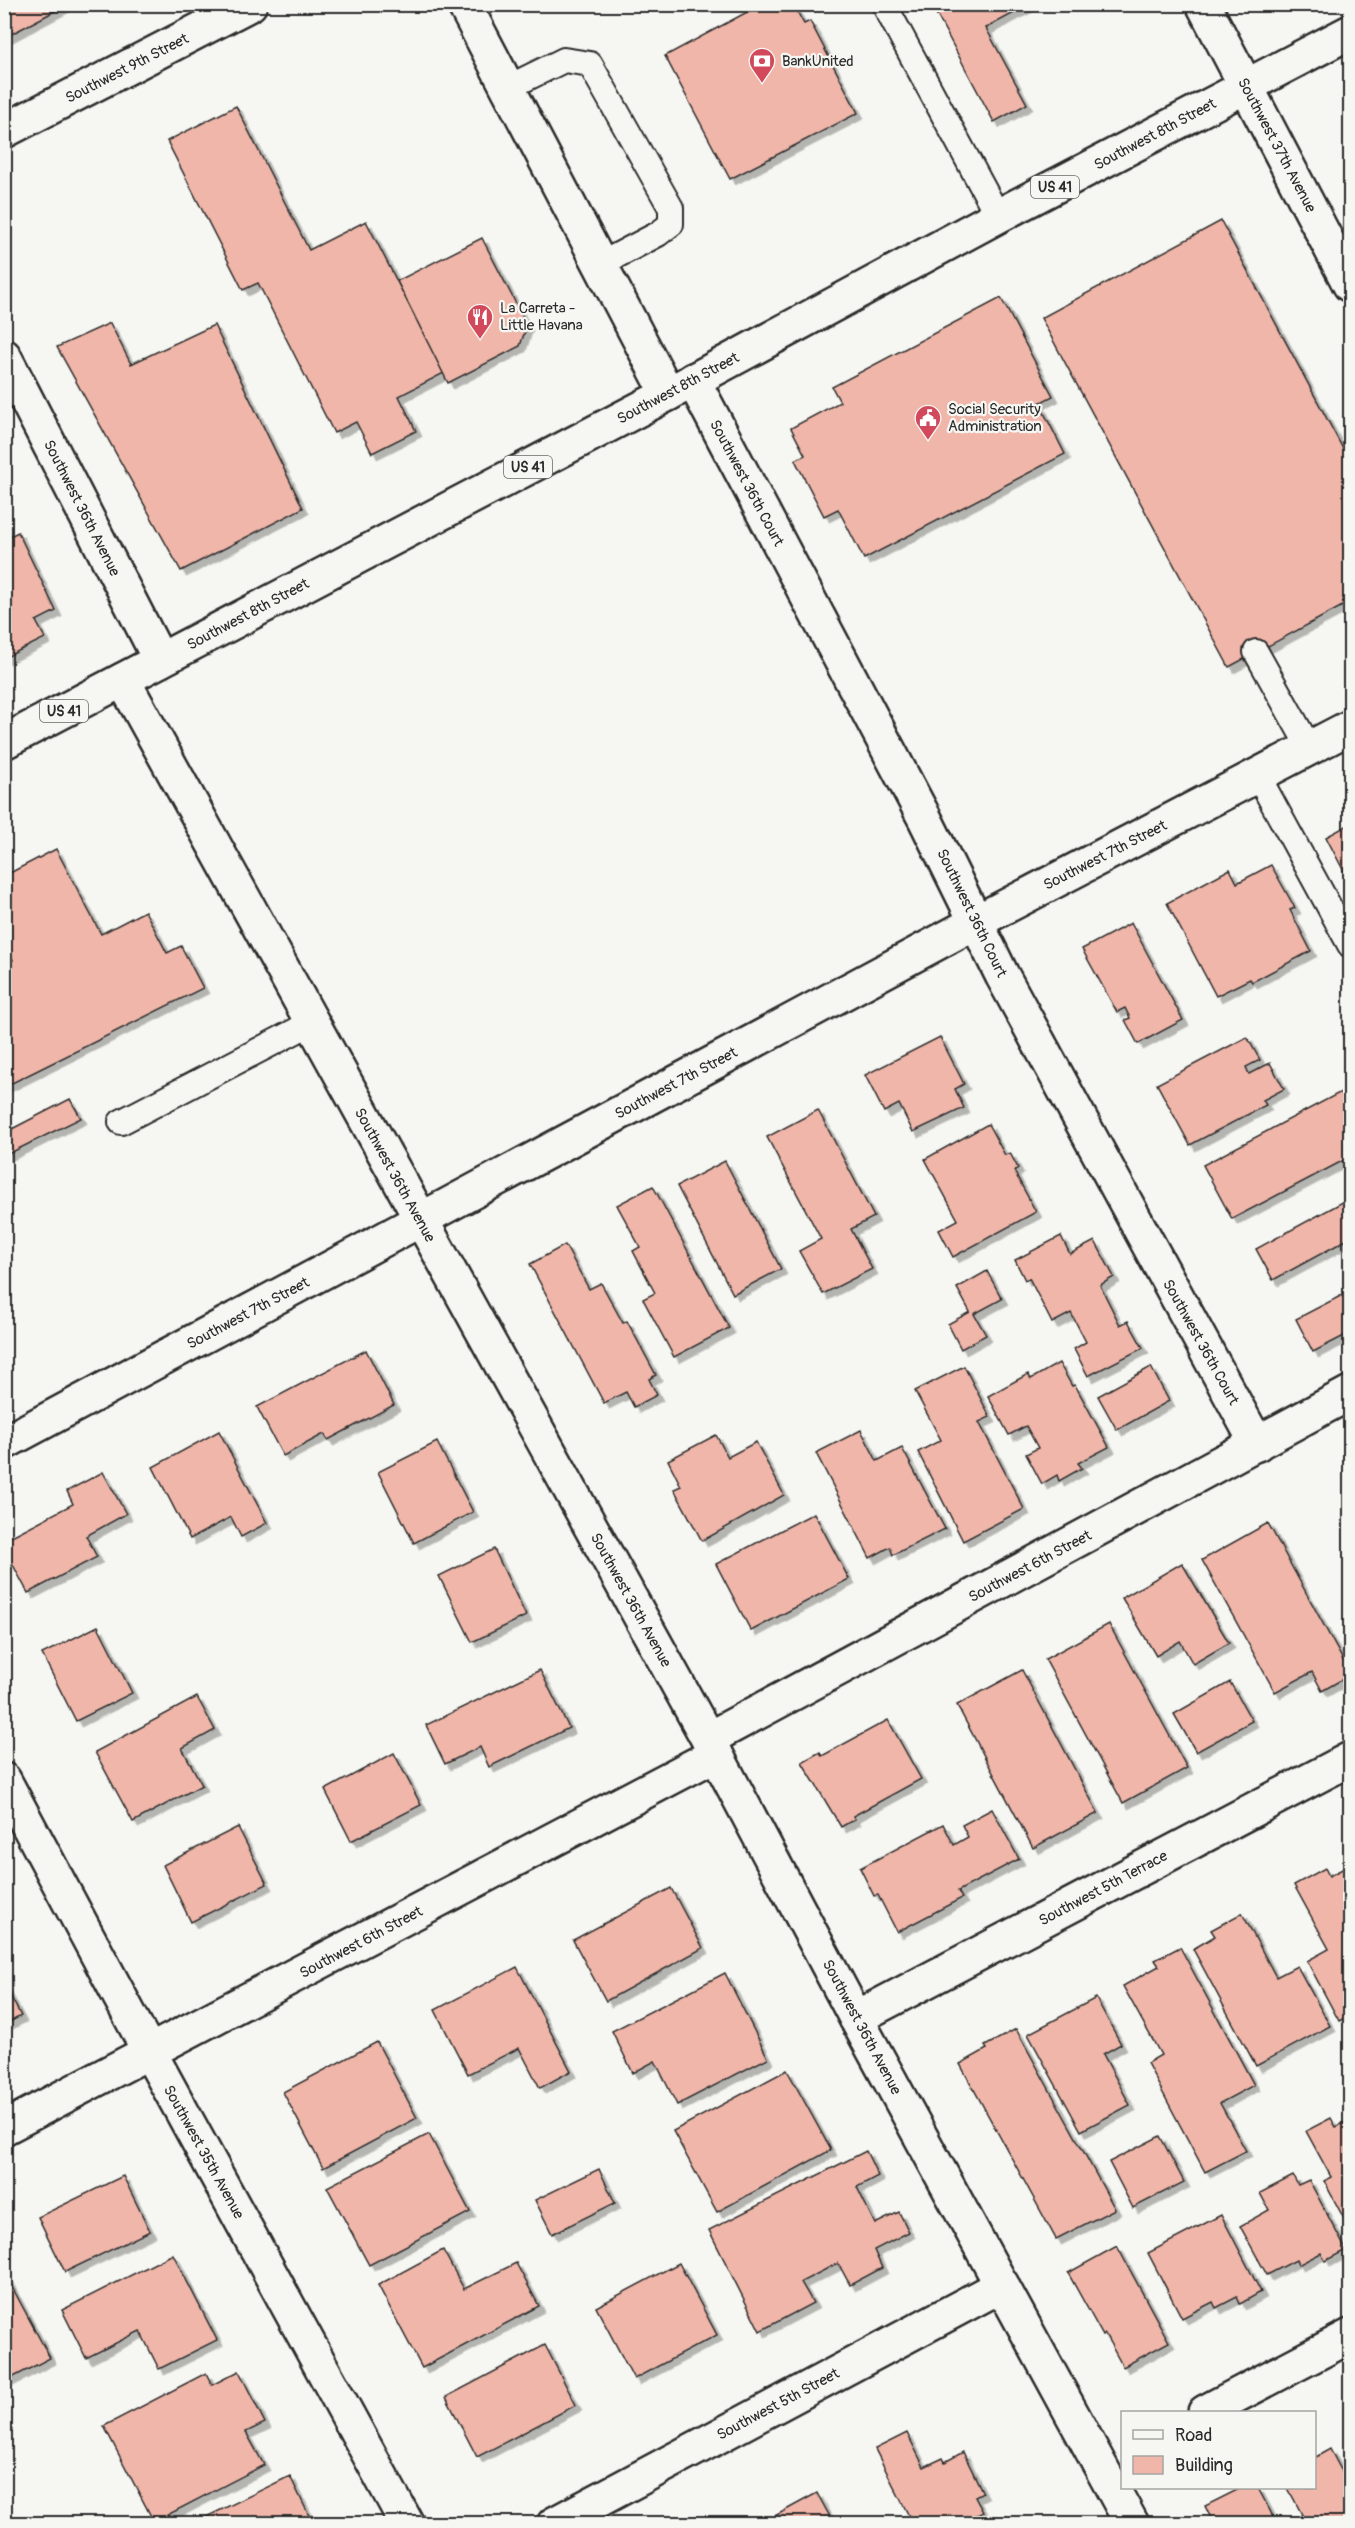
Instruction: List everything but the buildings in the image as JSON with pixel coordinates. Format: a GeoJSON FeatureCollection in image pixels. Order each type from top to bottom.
{"type":"FeatureCollection","features":[{"type":"Feature","properties":{"kind":"street","name":"Southwest 9th Street"},"geometry":{"type":"LineString","coordinates":[[4,131],[250,4]]}},
{"type":"Feature","properties":{"kind":"street","name":"Southwest 36th Court"},"geometry":{"type":"LineString","coordinates":[[464,4],[599,265],[680,387],[930,829],[1002,975],[1257,1444]]}},
{"type":"Feature","properties":{"kind":"street","name":"Southwest 37th Avenue"},"geometry":{"type":"LineString","coordinates":[[1203,4],[1350,285]]}},
{"type":"Feature","properties":{"kind":"street","name":"Southwest 8th Street"},"geometry":{"type":"LineString","coordinates":[[4,742],[1350,32]]}},
{"type":"Feature","properties":{"kind":"street","name":"Southwest 36th Avenue"},"geometry":{"type":"LineString","coordinates":[[4,356],[160,660]]}},
{"type":"Feature","properties":{"kind":"street","name":"Southwest 36th Avenue"},"geometry":{"type":"LineString","coordinates":[[123,680],[712,1746],[856,2018],[1002,2285],[1112,2462],[1132,2523]]}},
{"type":"Feature","properties":{"kind":"street","name":"Southwest 7th Street"},"geometry":{"type":"LineString","coordinates":[[4,1443],[976,922],[1350,727]]}},
{"type":"Feature","properties":{"kind":"street","name":"Southwest 6th Street"},"geometry":{"type":"LineString","coordinates":[[4,2128],[150,2053],[712,1746],[1350,1393]]}},
{"type":"Feature","properties":{"kind":"street","name":"Southwest 5th Terrace"},"geometry":{"type":"LineString","coordinates":[[856,2018],[1350,1759]]}},
{"type":"Feature","properties":{"kind":"street","name":"Southwest 35th Avenue"},"geometry":{"type":"LineString","coordinates":[[4,1780],[150,2053],[407,2523]]}},
{"type":"Feature","properties":{"kind":"street","name":"Southwest 5th Street"},"geometry":{"type":"LineString","coordinates":[[554,2523],[1002,2285]]}},
{"type":"Feature","properties":{"kind":"street"},"geometry":{"type":"LineString","coordinates":[[1207,2411],[1350,2336]]}},
{"type":"Feature","properties":{"kind":"lane"},"geometry":{"type":"LineString","coordinates":[[884,4],[998,216]]}},
{"type":"Feature","properties":{"kind":"lane"},"geometry":{"type":"LineString","coordinates":[[507,87],[564,60],[590,64],[671,208],[671,224],[658,234],[599,265]]}},
{"type":"Feature","properties":{"kind":"lane"},"geometry":{"type":"LineString","coordinates":[[1256,652],[1310,749]]}},
{"type":"Feature","properties":{"kind":"lane"},"geometry":{"type":"LineString","coordinates":[[1258,776],[1350,945]]}},
{"type":"Feature","properties":{"kind":"lane"},"geometry":{"type":"LineString","coordinates":[[121,1122],[311,1023]]}},
{"type":"Feature","properties":{"kind":"place","name":"BankUnited"},"geometry":{"type":"Point","coordinates":[762,84]}},
{"type":"Feature","properties":{"kind":"place","name":"La Carreta - Little Havana"},"geometry":{"type":"Point","coordinates":[480,340]}},
{"type":"Feature","properties":{"kind":"place","name":"Social Security Administration"},"geometry":{"type":"Point","coordinates":[928,441]}}]}
